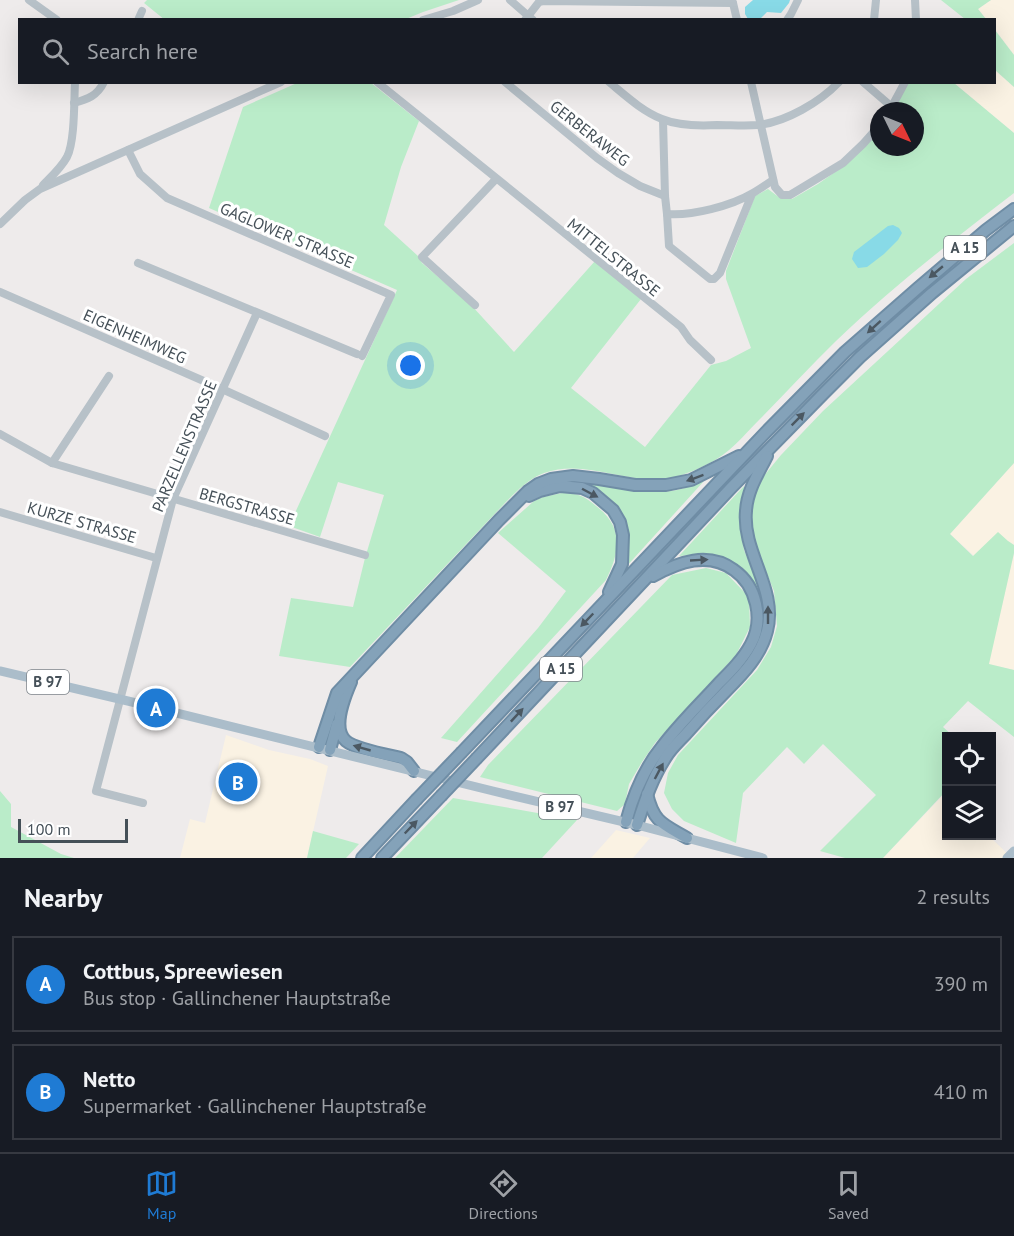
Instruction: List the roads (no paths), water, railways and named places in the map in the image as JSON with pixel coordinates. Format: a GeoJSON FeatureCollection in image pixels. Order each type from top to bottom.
{"type":"FeatureCollection","features":[{"type":"Feature","properties":{"kind":"highway","name":"A 15"},"geometry":{"type":"LineString","coordinates":[[362,858],[747,452],[845,352],[935,273],[1014,209]]}},
{"type":"Feature","properties":{"kind":"highway","name":"A 15"},"geometry":{"type":"LineString","coordinates":[[382,858],[773,445],[876,343],[932,293],[1014,226]]}},
{"type":"Feature","properties":{"kind":"highway"},"geometry":{"type":"LineString","coordinates":[[632,824],[669,753],[741,676],[764,642],[768,628],[768,605],[749,544],[746,511],[751,489],[773,445]]}},
{"type":"Feature","properties":{"kind":"highway"},"geometry":{"type":"LineString","coordinates":[[325,749],[338,693],[533,487],[551,478],[573,476],[635,485],[666,485],[692,480],[747,452]]}},
{"type":"Feature","properties":{"kind":"highway"},"geometry":{"type":"LineString","coordinates":[[516,503],[551,487],[570,486],[593,493],[613,510],[620,522],[623,536],[622,564],[604,602]]}},
{"type":"Feature","properties":{"kind":"highway"},"geometry":{"type":"LineString","coordinates":[[632,824],[638,787],[651,761],[672,734],[744,655],[752,644],[758,620],[755,597],[745,580],[728,565],[718,561],[695,560],[681,563],[645,580]]}},
{"type":"Feature","properties":{"kind":"highway"},"geometry":{"type":"LineString","coordinates":[[325,749],[357,671]]}},
{"type":"Feature","properties":{"kind":"highway"},"geometry":{"type":"LineString","coordinates":[[339,715],[339,726],[346,742],[401,758],[414,771]]}},
{"type":"Feature","properties":{"kind":"highway"},"geometry":{"type":"LineString","coordinates":[[647,794],[656,818],[687,838]]}},
{"type":"Feature","properties":{"kind":"main road","name":"B 97"},"geometry":{"type":"LineString","coordinates":[[0,671],[325,749]]}},
{"type":"Feature","properties":{"kind":"main road"},"geometry":{"type":"LineString","coordinates":[[325,749],[414,771]]}},
{"type":"Feature","properties":{"kind":"main road","name":"B 97"},"geometry":{"type":"LineString","coordinates":[[414,771],[632,824]]}},
{"type":"Feature","properties":{"kind":"main road"},"geometry":{"type":"LineString","coordinates":[[632,824],[763,858]]}},
{"type":"Feature","properties":{"kind":"main road"},"geometry":{"type":"LineString","coordinates":[[1007,858],[1014,851]]}},
{"type":"Feature","properties":{"kind":"street"},"geometry":{"type":"LineString","coordinates":[[29,0],[54,18]]}},
{"type":"Feature","properties":{"kind":"street"},"geometry":{"type":"LineString","coordinates":[[430,18],[478,0]]}},
{"type":"Feature","properties":{"kind":"street"},"geometry":{"type":"LineString","coordinates":[[510,0],[529,18],[538,3],[543,1],[734,2],[736,18]]}},
{"type":"Feature","properties":{"kind":"street"},"geometry":{"type":"LineString","coordinates":[[788,18],[798,0]]}},
{"type":"Feature","properties":{"kind":"street"},"geometry":{"type":"LineString","coordinates":[[874,18],[876,0]]}},
{"type":"Feature","properties":{"kind":"street"},"geometry":{"type":"LineString","coordinates":[[915,0],[916,18]]}},
{"type":"Feature","properties":{"kind":"street"},"geometry":{"type":"LineString","coordinates":[[139,18],[142,11]]}},
{"type":"Feature","properties":{"kind":"street"},"geometry":{"type":"LineString","coordinates":[[40,189],[68,156],[71,145],[75,84]]}},
{"type":"Feature","properties":{"kind":"street"},"geometry":{"type":"LineString","coordinates":[[74,102],[95,95],[103,84]]}},
{"type":"Feature","properties":{"kind":"street"},"geometry":{"type":"LineString","coordinates":[[0,224],[40,189],[276,84]]}},
{"type":"Feature","properties":{"kind":"street","name":"MITTELSTRASSE"},"geometry":{"type":"LineString","coordinates":[[379,84],[681,327],[690,340],[711,360]]}},
{"type":"Feature","properties":{"kind":"street","name":"GERBERAWEG"},"geometry":{"type":"LineString","coordinates":[[506,84],[618,173],[639,186],[665,196]]}},
{"type":"Feature","properties":{"kind":"street"},"geometry":{"type":"LineString","coordinates":[[611,84],[634,103],[663,120],[694,126],[760,125],[782,119],[800,111],[837,84]]}},
{"type":"Feature","properties":{"kind":"street"},"geometry":{"type":"LineString","coordinates":[[751,84],[773,180],[775,187],[782,195],[790,195],[843,163],[870,136]]}},
{"type":"Feature","properties":{"kind":"street"},"geometry":{"type":"LineString","coordinates":[[865,84],[884,102]]}},
{"type":"Feature","properties":{"kind":"street"},"geometry":{"type":"LineString","coordinates":[[894,102],[903,84]]}},
{"type":"Feature","properties":{"kind":"street"},"geometry":{"type":"LineString","coordinates":[[663,120],[669,246],[710,279],[714,279],[720,273],[752,194]]}},
{"type":"Feature","properties":{"kind":"street","name":"GAGLOWER STRASSE"},"geometry":{"type":"LineString","coordinates":[[128,150],[141,174],[167,198],[391,295],[360,355],[257,313]]}},
{"type":"Feature","properties":{"kind":"street"},"geometry":{"type":"LineString","coordinates":[[61,167],[62,178]]}},
{"type":"Feature","properties":{"kind":"street"},"geometry":{"type":"LineString","coordinates":[[475,305],[422,257],[496,179]]}},
{"type":"Feature","properties":{"kind":"street"},"geometry":{"type":"LineString","coordinates":[[666,214],[676,215],[714,208],[752,194],[773,180]]}},
{"type":"Feature","properties":{"kind":"street"},"geometry":{"type":"LineString","coordinates":[[138,263],[257,313]]}},
{"type":"Feature","properties":{"kind":"street","name":"EIGENHEIMWEG"},"geometry":{"type":"LineString","coordinates":[[0,292],[325,436]]}},
{"type":"Feature","properties":{"kind":"street","name":"PARZELLENSTRASSE"},"geometry":{"type":"LineString","coordinates":[[143,803],[96,791],[173,499],[257,313]]}},
{"type":"Feature","properties":{"kind":"street"},"geometry":{"type":"LineString","coordinates":[[52,463],[109,376]]}},
{"type":"Feature","properties":{"kind":"street","name":"BERGSTRASSE"},"geometry":{"type":"LineString","coordinates":[[0,434],[52,463],[366,555]]}},
{"type":"Feature","properties":{"kind":"street","name":"KURZE STRASSE"},"geometry":{"type":"LineString","coordinates":[[0,512],[156,558]]}},
{"type":"Feature","properties":{"kind":"water"},"geometry":{"type":"Polygon","coordinates":[[[753,0],[790,0],[781,13],[767,12],[761,18],[747,18],[745,7],[753,0]]]}},
{"type":"Feature","properties":{"kind":"water"},"geometry":{"type":"Polygon","coordinates":[[[893,225],[902,233],[898,240],[867,267],[858,268],[852,259],[854,252],[888,226],[893,225]]]}},
{"type":"Feature","properties":{"kind":"place","name":"Cottbus, Spreewiesen"},"geometry":{"type":"Point","coordinates":[156,708]}},
{"type":"Feature","properties":{"kind":"place","name":"Netto"},"geometry":{"type":"Point","coordinates":[238,782]}}]}
